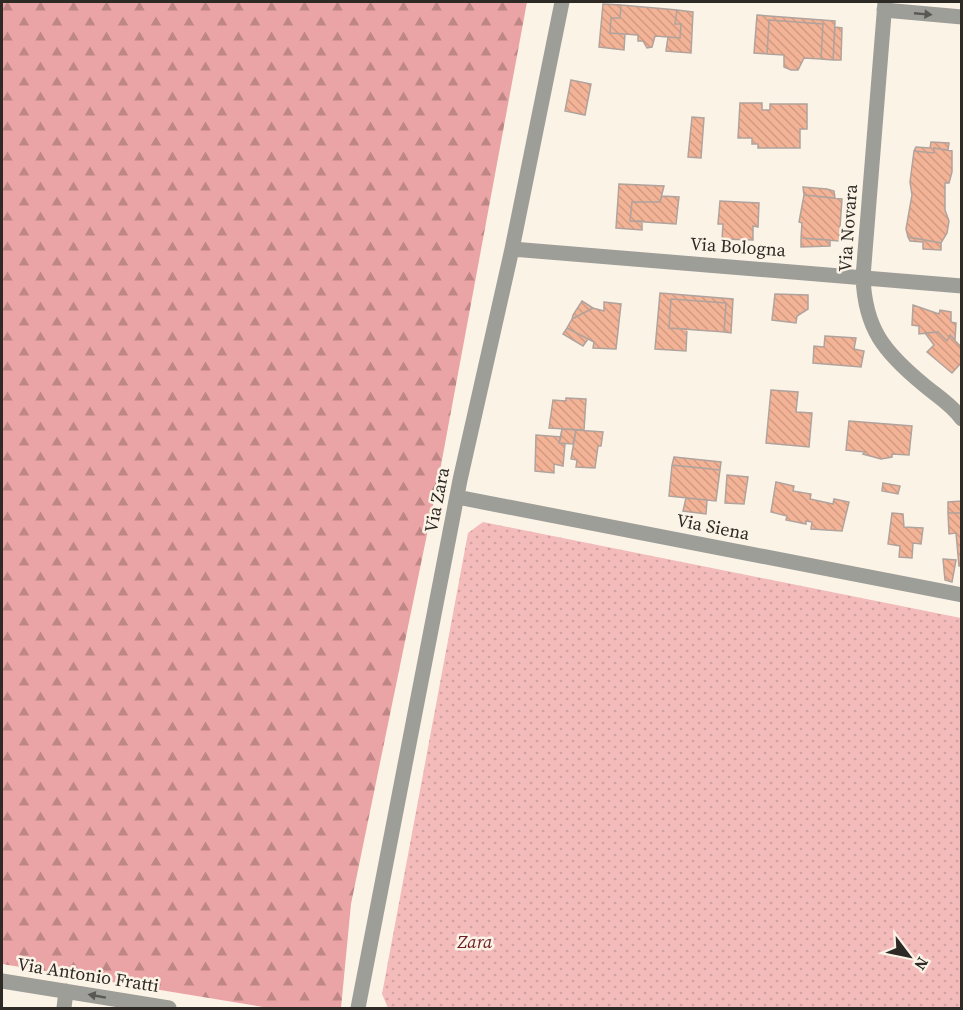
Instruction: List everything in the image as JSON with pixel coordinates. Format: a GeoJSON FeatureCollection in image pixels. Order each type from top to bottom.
{"type":"FeatureCollection","features":[{"type":"Feature","properties":{"kind":"street","name":"Via Zara"},"geometry":{"type":"LineString","coordinates":[[358,1008],[457,497],[512,249],[562,2]]}},
{"type":"Feature","properties":{"kind":"street"},"geometry":{"type":"LineString","coordinates":[[884,6],[962,17]]}},
{"type":"Feature","properties":{"kind":"street","name":"Via Novara"},"geometry":{"type":"LineString","coordinates":[[884,6],[863,277],[866,312],[877,336],[892,357],[942,398],[962,419]]}},
{"type":"Feature","properties":{"kind":"street","name":"Via Bologna"},"geometry":{"type":"LineString","coordinates":[[512,249],[962,286]]}},
{"type":"Feature","properties":{"kind":"street","name":"Via Siena"},"geometry":{"type":"LineString","coordinates":[[457,497],[962,595]]}},
{"type":"Feature","properties":{"kind":"street","name":"Via Antonio Fratti"},"geometry":{"type":"LineString","coordinates":[[2,981],[169,1008]]}},
{"type":"Feature","properties":{"kind":"street"},"geometry":{"type":"LineString","coordinates":[[64,1008],[66,991]]}},
{"type":"Feature","properties":{"kind":"green space"},"geometry":{"type":"Polygon","coordinates":[[[2,2],[527,2],[439,476],[351,904],[341,1008],[269,1008],[2,964],[2,2]]]}},
{"type":"Feature","properties":{"kind":"green space","name":"Zara"},"geometry":{"type":"Polygon","coordinates":[[[483,522],[961,618],[961,1008],[388,1008],[382,994],[468,533],[483,522]]]}},
{"type":"Feature","properties":{"kind":"building"},"geometry":{"type":"Polygon","coordinates":[[[603,4],[621,5],[620,18],[611,18],[610,33],[625,34],[624,50],[599,47],[603,4]]]}},
{"type":"Feature","properties":{"kind":"building"},"geometry":{"type":"Polygon","coordinates":[[[621,5],[677,10],[675,24],[681,24],[680,38],[655,36],[652,47],[647,48],[643,41],[638,41],[638,35],[610,33],[611,18],[620,18],[621,5]]]}},
{"type":"Feature","properties":{"kind":"building"},"geometry":{"type":"Polygon","coordinates":[[[677,10],[693,12],[691,53],[666,51],[668,37],[680,38],[681,24],[675,24],[677,10]]]}},
{"type":"Feature","properties":{"kind":"building"},"geometry":{"type":"Polygon","coordinates":[[[757,15],[835,21],[833,60],[821,59],[823,24],[769,20],[767,54],[754,53],[757,15]]]}},
{"type":"Feature","properties":{"kind":"building"},"geometry":{"type":"Polygon","coordinates":[[[769,20],[823,24],[821,59],[804,58],[798,70],[784,67],[784,55],[767,54],[769,20]]]}},
{"type":"Feature","properties":{"kind":"building"},"geometry":{"type":"Polygon","coordinates":[[[835,27],[842,28],[841,60],[833,60],[835,27]]]}},
{"type":"Feature","properties":{"kind":"building"},"geometry":{"type":"Polygon","coordinates":[[[571,80],[591,84],[585,115],[565,111],[571,80]]]}},
{"type":"Feature","properties":{"kind":"building"},"geometry":{"type":"Polygon","coordinates":[[[740,103],[762,103],[762,110],[770,110],[770,104],[807,104],[807,129],[800,129],[800,148],[758,148],[758,144],[752,144],[752,138],[738,138],[740,103]]]}},
{"type":"Feature","properties":{"kind":"building"},"geometry":{"type":"Polygon","coordinates":[[[692,117],[704,118],[701,158],[688,157],[692,117]]]}},
{"type":"Feature","properties":{"kind":"building"},"geometry":{"type":"Polygon","coordinates":[[[931,142],[949,143],[948,150],[934,148],[934,153],[914,151],[916,147],[930,148],[931,142]]]}},
{"type":"Feature","properties":{"kind":"building"},"geometry":{"type":"Polygon","coordinates":[[[934,148],[952,151],[952,172],[949,183],[945,183],[945,210],[949,221],[947,233],[941,243],[908,237],[906,229],[912,195],[910,182],[914,151],[934,153],[934,148]]]}},
{"type":"Feature","properties":{"kind":"building"},"geometry":{"type":"Polygon","coordinates":[[[619,184],[664,186],[660,202],[632,202],[630,221],[642,221],[642,230],[616,228],[619,184]]]}},
{"type":"Feature","properties":{"kind":"building"},"geometry":{"type":"Polygon","coordinates":[[[803,187],[834,191],[835,198],[804,195],[803,187]]]}},
{"type":"Feature","properties":{"kind":"building"},"geometry":{"type":"Polygon","coordinates":[[[804,195],[842,199],[839,241],[801,238],[802,223],[799,222],[804,195]]]}},
{"type":"Feature","properties":{"kind":"building"},"geometry":{"type":"Polygon","coordinates":[[[662,196],[679,197],[676,224],[630,221],[632,202],[660,202],[662,196]]]}},
{"type":"Feature","properties":{"kind":"building"},"geometry":{"type":"Polygon","coordinates":[[[720,201],[759,203],[758,227],[753,226],[753,240],[722,239],[723,224],[718,224],[720,201]]]}},
{"type":"Feature","properties":{"kind":"building"},"geometry":{"type":"Polygon","coordinates":[[[908,237],[941,243],[941,250],[923,249],[923,242],[910,241],[908,237]]]}},
{"type":"Feature","properties":{"kind":"building"},"geometry":{"type":"Polygon","coordinates":[[[801,238],[830,240],[830,246],[801,247],[801,238]]]}},
{"type":"Feature","properties":{"kind":"building"},"geometry":{"type":"Polygon","coordinates":[[[660,293],[733,299],[731,333],[724,332],[726,303],[671,299],[669,328],[687,329],[686,351],[655,349],[660,293]]]}},
{"type":"Feature","properties":{"kind":"building"},"geometry":{"type":"Polygon","coordinates":[[[775,294],[808,295],[808,309],[797,316],[796,323],[772,320],[775,294]]]}},
{"type":"Feature","properties":{"kind":"building"},"geometry":{"type":"Polygon","coordinates":[[[671,299],[726,303],[724,332],[669,328],[671,299]]]}},
{"type":"Feature","properties":{"kind":"building"},"geometry":{"type":"Polygon","coordinates":[[[582,301],[593,308],[572,319],[573,315],[582,301]]]}},
{"type":"Feature","properties":{"kind":"building"},"geometry":{"type":"Polygon","coordinates":[[[604,302],[621,304],[616,349],[593,348],[594,342],[567,328],[572,319],[593,308],[604,311],[604,302]]]}},
{"type":"Feature","properties":{"kind":"building"},"geometry":{"type":"Polygon","coordinates":[[[913,305],[939,314],[940,310],[951,312],[951,322],[956,323],[955,340],[950,335],[947,341],[938,332],[919,334],[919,326],[912,325],[913,305]]]}},
{"type":"Feature","properties":{"kind":"building"},"geometry":{"type":"Polygon","coordinates":[[[567,328],[588,339],[583,346],[563,334],[567,328]]]}},
{"type":"Feature","properties":{"kind":"building"},"geometry":{"type":"Polygon","coordinates":[[[938,332],[947,341],[950,335],[962,348],[962,362],[952,373],[927,352],[934,345],[925,333],[938,332]]]}},
{"type":"Feature","properties":{"kind":"building"},"geometry":{"type":"Polygon","coordinates":[[[825,336],[856,338],[854,349],[864,351],[861,367],[813,363],[814,346],[824,347],[825,336]]]}},
{"type":"Feature","properties":{"kind":"building"},"geometry":{"type":"Polygon","coordinates":[[[771,390],[798,392],[796,412],[812,413],[809,447],[766,443],[771,390]]]}},
{"type":"Feature","properties":{"kind":"building"},"geometry":{"type":"Polygon","coordinates":[[[566,398],[586,399],[584,430],[549,428],[553,400],[566,401],[566,398]]]}},
{"type":"Feature","properties":{"kind":"building"},"geometry":{"type":"Polygon","coordinates":[[[849,421],[912,426],[909,455],[892,454],[892,457],[881,459],[863,454],[865,452],[846,450],[849,421]]]}},
{"type":"Feature","properties":{"kind":"building"},"geometry":{"type":"Polygon","coordinates":[[[562,429],[576,430],[573,444],[559,443],[562,429]]]}},
{"type":"Feature","properties":{"kind":"building"},"geometry":{"type":"Polygon","coordinates":[[[576,430],[603,432],[601,446],[598,446],[595,468],[576,467],[577,460],[571,459],[576,430]]]}},
{"type":"Feature","properties":{"kind":"building"},"geometry":{"type":"Polygon","coordinates":[[[536,435],[561,437],[559,443],[565,444],[563,466],[554,464],[554,473],[535,471],[536,435]]]}},
{"type":"Feature","properties":{"kind":"building"},"geometry":{"type":"Polygon","coordinates":[[[674,457],[721,462],[720,470],[672,465],[674,457]]]}},
{"type":"Feature","properties":{"kind":"building"},"geometry":{"type":"Polygon","coordinates":[[[672,465],[720,470],[716,501],[669,496],[672,465]]]}},
{"type":"Feature","properties":{"kind":"building"},"geometry":{"type":"Polygon","coordinates":[[[727,475],[748,477],[744,504],[725,503],[727,475]]]}},
{"type":"Feature","properties":{"kind":"building"},"geometry":{"type":"Polygon","coordinates":[[[776,482],[794,486],[793,491],[811,494],[810,499],[833,504],[834,499],[849,502],[842,531],[811,529],[812,522],[806,521],[806,524],[786,520],[787,516],[771,512],[776,482]]]}},
{"type":"Feature","properties":{"kind":"building"},"geometry":{"type":"Polygon","coordinates":[[[883,483],[900,486],[898,494],[882,491],[883,483]]]}},
{"type":"Feature","properties":{"kind":"building"},"geometry":{"type":"Polygon","coordinates":[[[686,498],[707,500],[706,514],[683,511],[686,498]]]}},
{"type":"Feature","properties":{"kind":"building"},"geometry":{"type":"Polygon","coordinates":[[[962,501],[962,513],[948,513],[948,502],[962,501]]]}},
{"type":"Feature","properties":{"kind":"building"},"geometry":{"type":"Polygon","coordinates":[[[892,513],[903,514],[904,527],[923,528],[921,544],[913,543],[912,558],[899,557],[900,546],[888,544],[892,513]]]}},
{"type":"Feature","properties":{"kind":"building"},"geometry":{"type":"Polygon","coordinates":[[[948,513],[962,513],[962,566],[959,566],[956,533],[949,534],[948,513]]]}},
{"type":"Feature","properties":{"kind":"building"},"geometry":{"type":"Polygon","coordinates":[[[943,559],[956,560],[952,582],[945,580],[943,559]]]}}]}
